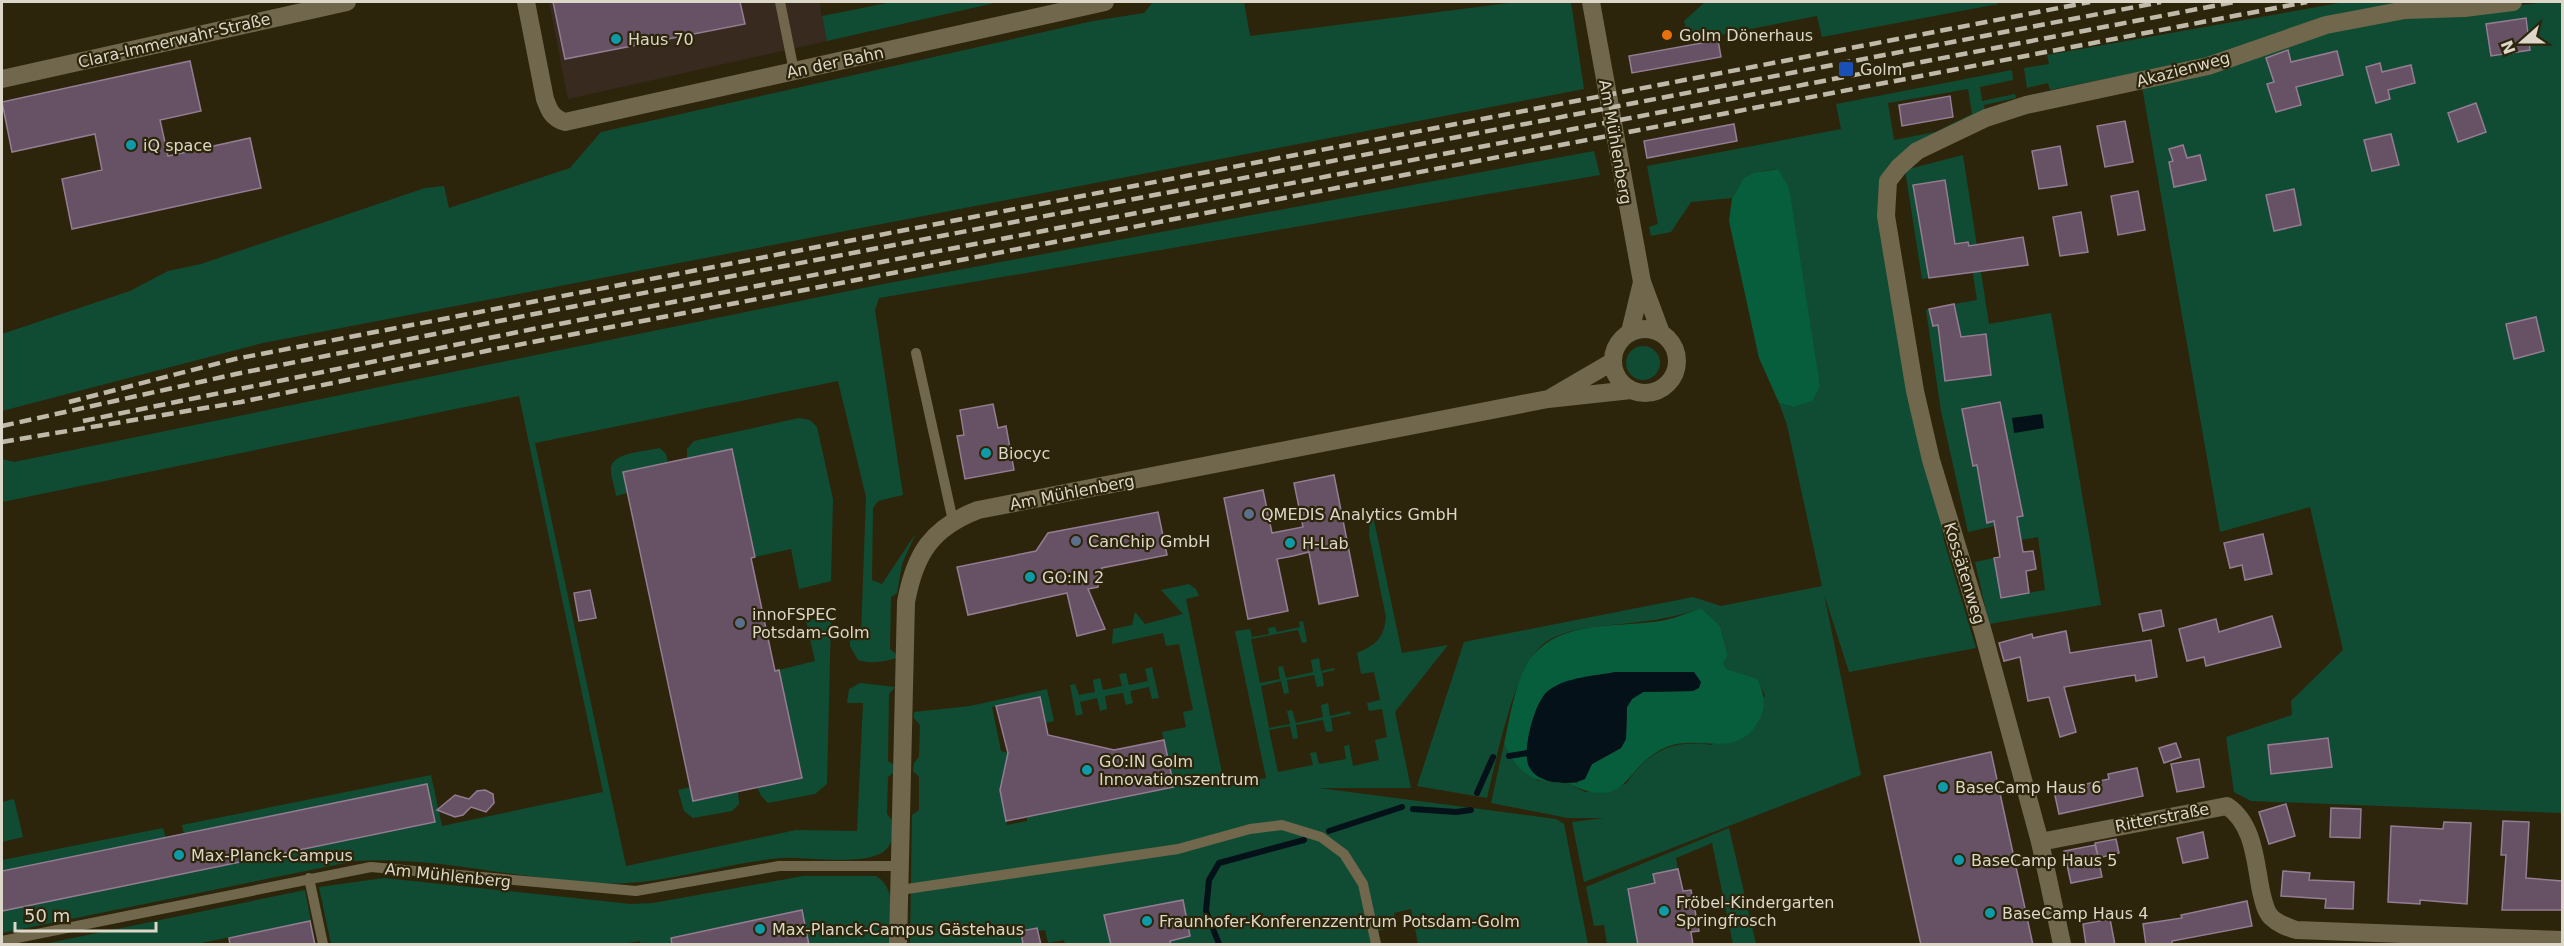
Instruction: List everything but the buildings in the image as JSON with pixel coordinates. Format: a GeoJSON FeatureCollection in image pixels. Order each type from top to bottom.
{"type":"FeatureCollection","features":[{"type":"Feature","properties":{"kind":"street","name":"Clara-Immerwahr-Straße"},"geometry":{"type":"LineString","coordinates":[[2,79],[347,2]]}},
{"type":"Feature","properties":{"kind":"street","name":"An der Bahn"},"geometry":{"type":"LineString","coordinates":[[526,2],[545,99],[550,112],[557,120],[565,122],[1105,2]]}},
{"type":"Feature","properties":{"kind":"street","name":"Am Mühlenberg"},"geometry":{"type":"LineString","coordinates":[[898,945],[906,602],[917,560],[941,529],[978,510],[1548,399],[1631,390],[1650,393],[1659,390],[1672,378],[1677,361],[1676,353],[1668,338],[1661,333],[1642,282],[1591,2]]}},
{"type":"Feature","properties":{"kind":"street","name":"Akazienweg"},"geometry":{"type":"LineString","coordinates":[[1886,199],[1888,181],[1899,167],[1917,151],[1968,126],[2026,105],[2208,66],[2326,24],[2405,10],[2464,8],[2513,2]]}},
{"type":"Feature","properties":{"kind":"street","name":"Kossätenweg"},"geometry":{"type":"LineString","coordinates":[[1886,199],[1915,391],[1931,460],[1983,633],[2040,842],[2062,945]]}},
{"type":"Feature","properties":{"kind":"street","name":"Am Mühlenberg"},"geometry":{"type":"LineString","coordinates":[[1548,399],[1612,362],[1617,344],[1630,332],[1642,282]]}},
{"type":"Feature","properties":{"kind":"street"},"geometry":{"type":"LineString","coordinates":[[1630,332],[1651,329],[1661,333]]}},
{"type":"Feature","properties":{"kind":"street"},"geometry":{"type":"LineString","coordinates":[[1612,362],[1618,379],[1631,390]]}},
{"type":"Feature","properties":{"kind":"street","name":"Ritterstraße"},"geometry":{"type":"LineString","coordinates":[[2040,842],[2227,806],[2239,814],[2247,826],[2263,900],[2269,915],[2280,924],[2296,930],[2328,932],[2562,939]]}},
{"type":"Feature","properties":{"kind":"lane"},"geometry":{"type":"LineString","coordinates":[[780,2],[794,71]]}},
{"type":"Feature","properties":{"kind":"lane"},"geometry":{"type":"LineString","coordinates":[[916,353],[953,521]]}},
{"type":"Feature","properties":{"kind":"lane"},"geometry":{"type":"LineString","coordinates":[[900,890],[1178,849],[1250,829],[1282,825],[1321,837],[1344,854],[1362,884],[1376,945]]}},
{"type":"Feature","properties":{"kind":"lane","name":"Am Mühlenberg"},"geometry":{"type":"LineString","coordinates":[[8,942],[355,869],[393,868],[510,881],[636,891],[779,866],[900,866]]}},
{"type":"Feature","properties":{"kind":"lane"},"geometry":{"type":"LineString","coordinates":[[309,878],[323,945]]}},
{"type":"Feature","properties":{"kind":"shaded area"},"geometry":{"type":"Polygon","coordinates":[[[549,2],[819,2],[827,41],[568,99],[549,2]]]}},
{"type":"Feature","properties":{"kind":"shaded area"},"geometry":{"type":"Polygon","coordinates":[[[2042,414],[2044,428],[2014,433],[2012,418],[2042,414]]]}},
{"type":"Feature","properties":{"kind":"shaded area"},"geometry":{"type":"Polygon","coordinates":[[[1615,672],[1694,672],[1701,682],[1699,688],[1693,691],[1643,692],[1632,699],[1627,707],[1626,739],[1621,748],[1592,764],[1585,779],[1560,783],[1535,774],[1529,767],[1527,759],[1528,742],[1535,712],[1544,695],[1564,682],[1615,672]]]}},
{"type":"Feature","properties":{"kind":"green space"},"geometry":{"type":"Polygon","coordinates":[[[892,2],[999,2],[827,41],[822,16],[892,2]]]}},
{"type":"Feature","properties":{"kind":"green space"},"geometry":{"type":"Polygon","coordinates":[[[1153,2],[1244,2],[1250,36],[1517,2],[1571,2],[1584,89],[263,343],[2,411],[2,334],[130,291],[168,271],[201,264],[425,188],[444,186],[449,208],[570,168],[601,132],[1093,21],[1144,13],[1153,2]]]}},
{"type":"Feature","properties":{"kind":"green space"},"geometry":{"type":"Polygon","coordinates":[[[1705,2],[1998,2],[1998,4],[1822,37],[1817,16],[1689,41],[1684,21],[1705,2]]]}},
{"type":"Feature","properties":{"kind":"green space"},"geometry":{"type":"Polygon","coordinates":[[[2345,2],[2424,2],[2195,61],[2050,90],[2048,83],[2027,88],[2024,68],[2049,64],[2047,55],[2345,2]]]}},
{"type":"Feature","properties":{"kind":"green space"},"geometry":{"type":"Polygon","coordinates":[[[2562,2],[2562,813],[2251,801],[2234,792],[2226,737],[2292,715],[2291,701],[2343,650],[2310,507],[2220,532],[2141,81],[2326,25],[2562,2]]]}},
{"type":"Feature","properties":{"kind":"green space"},"geometry":{"type":"Polygon","coordinates":[[[2012,70],[2013,80],[1980,87],[1982,101],[2015,94],[2016,98],[1984,105],[1986,118],[1950,133],[1889,181],[1944,541],[1976,648],[1849,672],[1824,594],[1861,775],[1584,882],[1572,822],[1604,818],[1568,818],[1491,803],[1504,744],[1509,755],[1538,781],[1565,782],[1585,792],[1626,784],[1643,763],[1662,750],[1685,744],[1712,745],[1765,696],[1758,679],[1727,669],[1723,663],[1728,654],[1720,626],[1701,608],[1655,620],[1576,630],[1547,641],[1530,660],[1513,697],[1487,798],[1417,786],[1464,642],[1693,597],[1721,606],[1822,586],[1787,425],[1779,403],[1794,407],[1813,401],[1820,386],[1778,169],[1763,171],[1750,177],[1732,198],[1691,202],[1671,232],[1651,236],[1649,227],[1658,224],[1647,166],[1841,129],[1836,104],[2012,70]],[[1968,89],[1888,103],[1894,140],[1935,132],[1972,114],[1968,89]]]}},
{"type":"Feature","properties":{"kind":"green space"},"geometry":{"type":"Polygon","coordinates":[[[1594,151],[1600,175],[879,298],[875,310],[903,495],[878,501],[873,508],[872,580],[882,584],[916,533],[902,564],[897,593],[891,597],[890,649],[896,654],[896,658],[872,662],[858,660],[850,646],[850,636],[861,635],[866,497],[838,381],[535,443],[626,866],[796,830],[857,831],[863,703],[847,703],[849,689],[860,683],[895,687],[889,694],[888,761],[894,765],[893,773],[888,777],[887,814],[892,820],[892,836],[891,843],[881,853],[870,857],[839,860],[780,858],[642,882],[619,883],[565,881],[415,862],[355,861],[2,933],[2,911],[435,821],[427,784],[184,834],[182,825],[431,775],[442,826],[603,792],[519,396],[2,502],[2,459],[14,462],[873,286],[1594,151]]]}},
{"type":"Feature","properties":{"kind":"green space"},"geometry":{"type":"Polygon","coordinates":[[[1963,155],[1989,324],[2051,313],[2101,605],[1989,624],[1975,562],[1994,558],[2001,598],[2045,590],[2038,537],[2021,540],[2017,517],[2023,516],[2016,478],[1981,484],[1988,523],[1994,521],[1995,526],[1968,532],[1941,411],[1926,310],[1929,309],[1933,326],[1958,321],[1954,304],[1977,300],[1968,242],[1925,248],[1929,278],[1922,279],[1905,170],[1963,155]]]}},
{"type":"Feature","properties":{"kind":"green space"},"geometry":{"type":"Polygon","coordinates":[[[1778,169],[1789,188],[1820,386],[1813,401],[1794,407],[1779,403],[1759,358],[1729,221],[1732,198],[1744,178],[1754,173],[1778,169]]]}},
{"type":"Feature","properties":{"kind":"green space"},"geometry":{"type":"Polygon","coordinates":[[[1643,346],[1655,351],[1660,363],[1655,375],[1643,380],[1631,375],[1626,363],[1631,351],[1643,346]]]}},
{"type":"Feature","properties":{"kind":"green space"},"geometry":{"type":"Polygon","coordinates":[[[799,418],[810,420],[817,427],[833,499],[831,581],[799,589],[791,549],[755,557],[732,449],[687,458],[687,449],[694,441],[799,418]]]}},
{"type":"Feature","properties":{"kind":"green space"},"geometry":{"type":"Polygon","coordinates":[[[660,448],[666,454],[668,463],[623,472],[627,493],[616,496],[611,470],[613,462],[625,455],[660,448]]]}},
{"type":"Feature","properties":{"kind":"green space"},"geometry":{"type":"Polygon","coordinates":[[[1361,459],[1402,653],[1448,645],[1395,712],[1411,788],[1319,788],[1556,819],[1564,824],[1588,944],[1418,944],[1411,909],[1394,913],[1396,926],[1374,932],[1376,944],[1065,944],[1064,940],[1048,943],[1045,930],[1037,931],[1023,944],[910,944],[912,815],[919,810],[919,777],[913,771],[914,763],[919,757],[920,725],[914,718],[914,712],[970,706],[1047,689],[1054,721],[1046,723],[1040,697],[992,707],[1001,751],[1008,753],[1000,790],[1007,825],[1027,821],[1027,817],[1173,787],[1162,732],[1186,727],[1183,712],[1193,710],[1179,644],[1166,646],[1163,633],[1112,644],[1113,629],[1132,625],[1135,612],[1145,624],[1183,614],[1161,590],[1189,584],[1196,589],[1199,596],[1186,599],[1225,787],[1266,778],[1235,631],[1250,629],[1252,637],[1269,634],[1268,628],[1275,627],[1277,632],[1300,627],[1299,622],[1303,621],[1307,642],[1302,643],[1298,630],[1251,639],[1260,683],[1280,679],[1278,667],[1283,666],[1286,678],[1313,672],[1311,660],[1319,658],[1321,671],[1334,668],[1335,670],[1322,673],[1324,686],[1317,687],[1314,675],[1287,680],[1289,693],[1284,694],[1281,681],[1261,686],[1269,728],[1290,724],[1287,711],[1292,710],[1296,723],[1323,717],[1321,705],[1328,703],[1330,716],[1350,711],[1351,714],[1331,718],[1333,731],[1326,732],[1323,720],[1296,725],[1298,738],[1293,739],[1290,726],[1269,730],[1278,772],[1313,765],[1310,753],[1316,752],[1319,764],[1346,759],[1344,746],[1349,745],[1353,766],[1379,760],[1375,740],[1387,737],[1382,709],[1369,711],[1367,703],[1380,700],[1374,672],[1361,674],[1357,653],[1378,640],[1386,617],[1369,535],[1371,507],[1361,459]]]}},
{"type":"Feature","properties":{"kind":"green space"},"geometry":{"type":"Polygon","coordinates":[[[1701,608],[1720,626],[1728,655],[1723,663],[1727,669],[1758,679],[1764,706],[1758,722],[1749,733],[1740,740],[1729,743],[1681,743],[1669,746],[1653,754],[1624,783],[1614,790],[1603,793],[1587,791],[1565,782],[1577,783],[1592,764],[1621,748],[1626,739],[1627,707],[1632,699],[1643,692],[1693,691],[1657,678],[1624,673],[1611,674],[1596,676],[1538,775],[1549,782],[1528,775],[1511,758],[1504,744],[1513,703],[1527,664],[1539,649],[1571,632],[1609,625],[1666,620],[1701,608]]]}},
{"type":"Feature","properties":{"kind":"green space"},"geometry":{"type":"Polygon","coordinates":[[[831,615],[827,784],[815,794],[768,803],[761,796],[757,787],[802,778],[779,670],[815,661],[806,621],[831,615]]]}},
{"type":"Feature","properties":{"kind":"green space"},"geometry":{"type":"Polygon","coordinates":[[[1152,667],[1159,698],[1152,699],[1149,687],[1130,691],[1133,703],[1126,705],[1123,693],[1105,696],[1107,709],[1100,711],[1097,698],[1080,702],[1083,714],[1076,716],[1070,685],[1075,684],[1079,695],[1095,692],[1093,680],[1100,678],[1103,690],[1122,686],[1119,674],[1126,673],[1129,685],[1148,681],[1145,669],[1152,667]]]}},
{"type":"Feature","properties":{"kind":"green space"},"geometry":{"type":"Polygon","coordinates":[[[690,787],[693,801],[738,791],[739,804],[732,811],[693,818],[684,811],[678,790],[690,787]]]}},
{"type":"Feature","properties":{"kind":"green space"},"geometry":{"type":"Polygon","coordinates":[[[14,799],[23,837],[2,842],[2,802],[14,799]]]}},
{"type":"Feature","properties":{"kind":"green space"},"geometry":{"type":"Polygon","coordinates":[[[163,828],[166,838],[2,871],[2,860],[163,828]]]}},
{"type":"Feature","properties":{"kind":"green space"},"geometry":{"type":"Polygon","coordinates":[[[1729,828],[1756,944],[1733,944],[1712,843],[1676,858],[1678,869],[1654,874],[1655,883],[1628,889],[1638,944],[1607,944],[1604,925],[1594,926],[1586,887],[1729,828]]]}},
{"type":"Feature","properties":{"kind":"green space"},"geometry":{"type":"Polygon","coordinates":[[[803,876],[876,876],[888,889],[892,907],[889,944],[809,944],[801,910],[680,936],[681,944],[641,944],[640,941],[622,944],[331,944],[319,887],[384,878],[631,904],[653,903],[803,876]]]}},
{"type":"Feature","properties":{"kind":"green space"},"geometry":{"type":"Polygon","coordinates":[[[305,890],[311,921],[196,944],[44,944],[305,890]]]}},
{"type":"Feature","properties":{"kind":"waterway"},"geometry":{"type":"LineString","coordinates":[[1509,756],[1528,753]]}},
{"type":"Feature","properties":{"kind":"waterway"},"geometry":{"type":"LineString","coordinates":[[1477,793],[1493,757]]}},
{"type":"Feature","properties":{"kind":"waterway"},"geometry":{"type":"LineString","coordinates":[[1329,831],[1402,807]]}},
{"type":"Feature","properties":{"kind":"waterway"},"geometry":{"type":"LineString","coordinates":[[1413,809],[1456,812],[1471,810]]}},
{"type":"Feature","properties":{"kind":"waterway"},"geometry":{"type":"LineString","coordinates":[[1219,944],[1206,911],[1209,880],[1219,863],[1304,840]]}},
{"type":"Feature","properties":{"kind":"railway"},"geometry":{"type":"LineString","coordinates":[[69,402],[235,359],[2090,2]]}},
{"type":"Feature","properties":{"kind":"railway"},"geometry":{"type":"LineString","coordinates":[[2,426],[236,374],[529,315],[2161,2]]}},
{"type":"Feature","properties":{"kind":"railway"},"geometry":{"type":"LineString","coordinates":[[83,421],[533,329],[2234,2]]}},
{"type":"Feature","properties":{"kind":"railway"},"geometry":{"type":"LineString","coordinates":[[2,442],[241,402],[491,350],[2307,2]]}},
{"type":"Feature","properties":{"kind":"place","name":"Golm Dönerhaus"},"geometry":{"type":"Point","coordinates":[1667,35]}},
{"type":"Feature","properties":{"kind":"place","name":"Haus 70"},"geometry":{"type":"Point","coordinates":[616,39]}},
{"type":"Feature","properties":{"kind":"place","name":"Golm"},"geometry":{"type":"Point","coordinates":[1846,69]}},
{"type":"Feature","properties":{"kind":"place","name":"iQ space"},"geometry":{"type":"Point","coordinates":[131,145]}},
{"type":"Feature","properties":{"kind":"place","name":"Biocyc"},"geometry":{"type":"Point","coordinates":[986,453]}},
{"type":"Feature","properties":{"kind":"place","name":"QMEDIS Analytics GmbH"},"geometry":{"type":"Point","coordinates":[1249,514]}},
{"type":"Feature","properties":{"kind":"place","name":"CanChip GmbH"},"geometry":{"type":"Point","coordinates":[1076,541]}},
{"type":"Feature","properties":{"kind":"place","name":"H-Lab"},"geometry":{"type":"Point","coordinates":[1290,543]}},
{"type":"Feature","properties":{"kind":"place","name":"GO:IN 2"},"geometry":{"type":"Point","coordinates":[1030,577]}},
{"type":"Feature","properties":{"kind":"place","name":"innoFSPEC Potsdam-Golm"},"geometry":{"type":"Point","coordinates":[740,623]}},
{"type":"Feature","properties":{"kind":"place","name":"GO:IN Golm Innovationszentrum"},"geometry":{"type":"Point","coordinates":[1087,770]}},
{"type":"Feature","properties":{"kind":"place","name":"BaseCamp Haus 6"},"geometry":{"type":"Point","coordinates":[1943,787]}},
{"type":"Feature","properties":{"kind":"place","name":"Max-Planck-Campus"},"geometry":{"type":"Point","coordinates":[179,855]}},
{"type":"Feature","properties":{"kind":"place","name":"BaseCamp Haus 5"},"geometry":{"type":"Point","coordinates":[1959,860]}},
{"type":"Feature","properties":{"kind":"place","name":"Fröbel-Kindergarten Springfrosch"},"geometry":{"type":"Point","coordinates":[1664,911]}},
{"type":"Feature","properties":{"kind":"place","name":"BaseCamp Haus 4"},"geometry":{"type":"Point","coordinates":[1990,913]}},
{"type":"Feature","properties":{"kind":"place","name":"Fraunhofer-Konferenzzentrum Potsdam-Golm"},"geometry":{"type":"Point","coordinates":[1147,921]}},
{"type":"Feature","properties":{"kind":"place","name":"Max-Planck-Campus Gästehaus"},"geometry":{"type":"Point","coordinates":[760,929]}}]}
